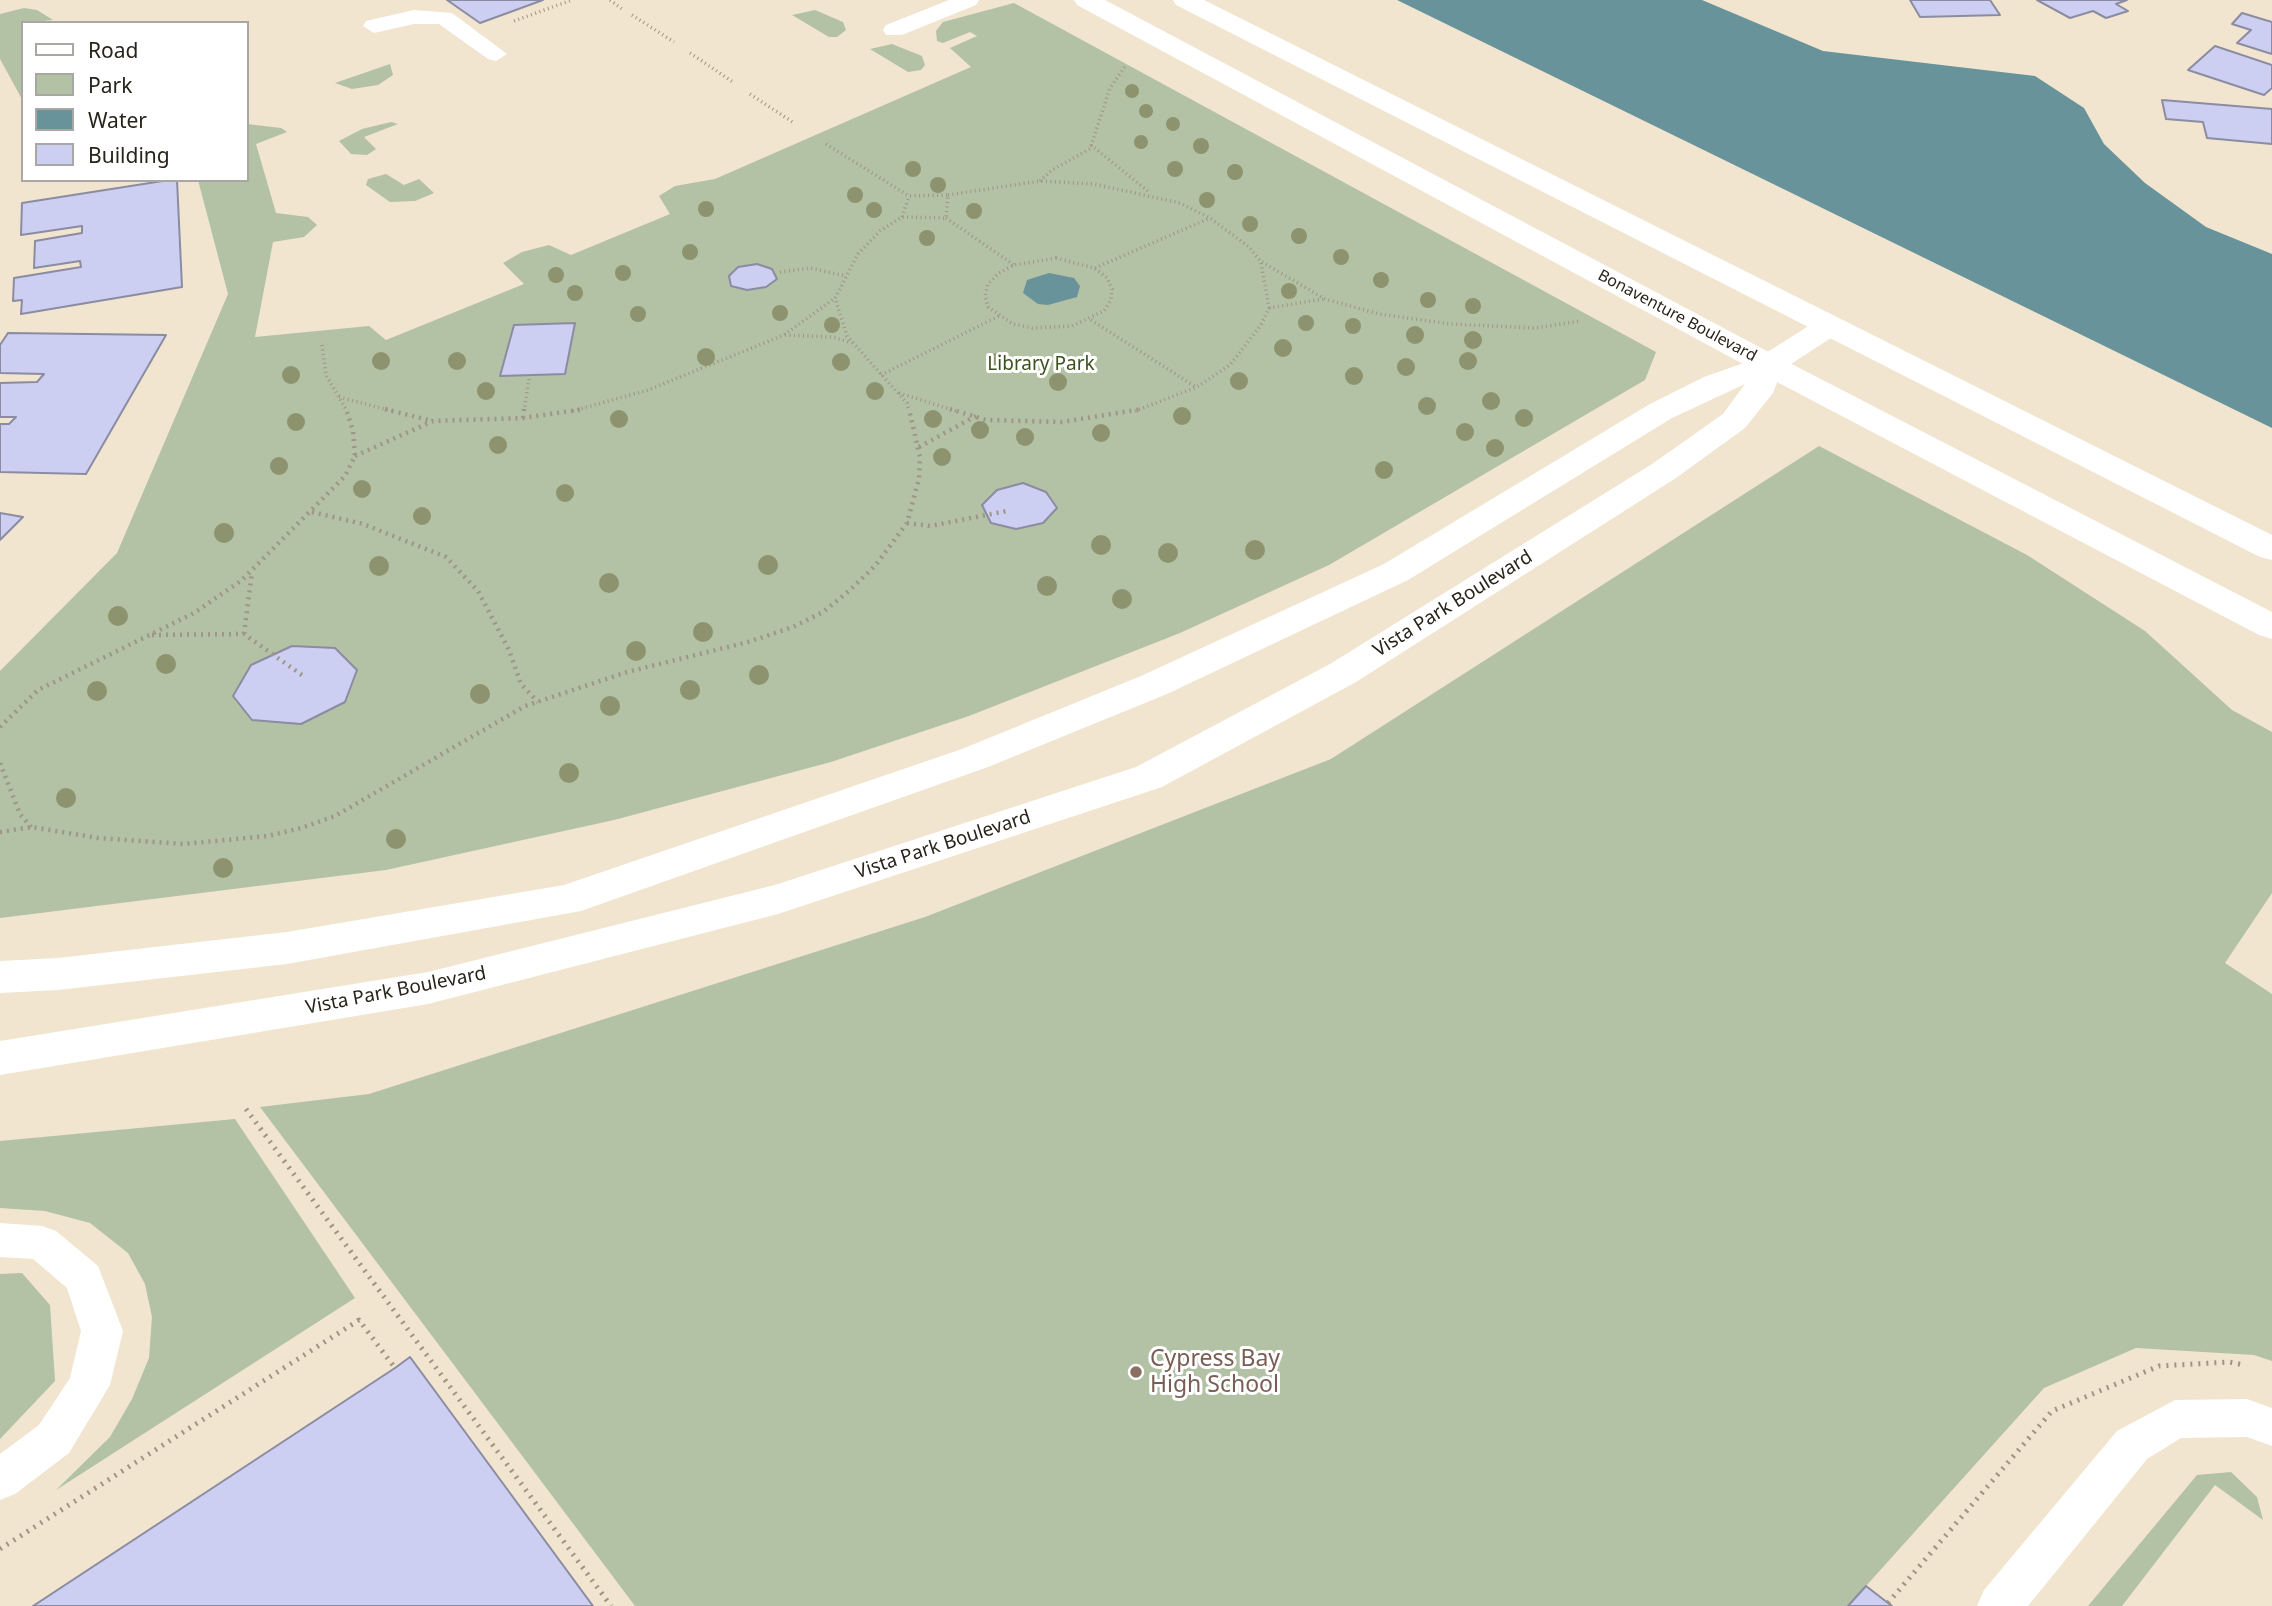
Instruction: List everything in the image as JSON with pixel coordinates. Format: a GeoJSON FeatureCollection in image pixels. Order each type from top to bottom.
{"type":"FeatureCollection","features":[{"type":"Feature","properties":{"kind":"street","name":"Bonaventure Boulevard"},"geometry":{"type":"LineString","coordinates":[[1086,0],[1769,365],[2272,627]]}},
{"type":"Feature","properties":{"kind":"street"},"geometry":{"type":"LineString","coordinates":[[1174,0],[1221,19]]}},
{"type":"Feature","properties":{"kind":"street"},"geometry":{"type":"LineString","coordinates":[[1185,0],[2272,549]]}},
{"type":"Feature","properties":{"kind":"street"},"geometry":{"type":"LineString","coordinates":[[0,977],[58,974],[287,948],[567,900],[975,758],[1154,685],[1396,572],[1661,411],[1715,384],[1769,365],[1829,326]]}},
{"type":"Feature","properties":{"kind":"street","name":"Vista Park Boulevard"},"geometry":{"type":"LineString","coordinates":[[0,1058],[428,988],[778,899],[1149,777],[1343,673],[1664,471],[1734,421],[1757,393],[1769,365]]}},
{"type":"Feature","properties":{"kind":"lane"},"geometry":{"type":"LineString","coordinates":[[894,30],[968,0]]}},
{"type":"Feature","properties":{"kind":"lane"},"geometry":{"type":"LineString","coordinates":[[374,26],[414,17],[444,18],[496,54]]}},
{"type":"Feature","properties":{"kind":"lane"},"geometry":{"type":"LineString","coordinates":[[0,1240],[42,1243],[85,1278],[102,1331],[89,1385],[54,1439],[0,1480]]}},
{"type":"Feature","properties":{"kind":"lane"},"geometry":{"type":"LineString","coordinates":[[2000,1606],[2132,1445],[2175,1419],[2247,1418],[2272,1427]]}},
{"type":"Feature","properties":{"kind":"path"},"geometry":{"type":"LineString","coordinates":[[507,23],[572,0]]}},
{"type":"Feature","properties":{"kind":"path"},"geometry":{"type":"LineString","coordinates":[[610,0],[622,9]]}},
{"type":"Feature","properties":{"kind":"path"},"geometry":{"type":"LineString","coordinates":[[632,15],[674,42]]}},
{"type":"Feature","properties":{"kind":"path"},"geometry":{"type":"LineString","coordinates":[[690,53],[733,82]]}},
{"type":"Feature","properties":{"kind":"path"},"geometry":{"type":"LineString","coordinates":[[1040,181],[1052,170],[1090,149],[1117,74],[1133,61]]}},
{"type":"Feature","properties":{"kind":"path"},"geometry":{"type":"LineString","coordinates":[[750,94],[794,123]]}},
{"type":"Feature","properties":{"kind":"path"},"geometry":{"type":"LineString","coordinates":[[826,144],[909,196],[948,195],[1040,181],[1094,184],[1180,203],[1210,218],[1249,247],[1261,262],[1325,299],[1379,314],[1450,324],[1535,328],[1581,321]]}},
{"type":"Feature","properties":{"kind":"path"},"geometry":{"type":"LineString","coordinates":[[1091,144],[1153,195]]}},
{"type":"Feature","properties":{"kind":"path"},"geometry":{"type":"LineString","coordinates":[[946,218],[948,195]]}},
{"type":"Feature","properties":{"kind":"path"},"geometry":{"type":"LineString","coordinates":[[902,217],[909,196]]}},
{"type":"Feature","properties":{"kind":"path"},"geometry":{"type":"LineString","coordinates":[[337,396],[433,421],[523,418],[591,408],[614,401],[713,366],[784,335],[835,298],[858,254],[880,231],[902,217],[946,218],[1014,265]]}},
{"type":"Feature","properties":{"kind":"path"},"geometry":{"type":"LineString","coordinates":[[1094,268],[1210,218]]}},
{"type":"Feature","properties":{"kind":"path"},"geometry":{"type":"LineString","coordinates":[[1056,258],[1094,268],[1107,278],[1112,289],[1111,300],[1104,311],[1072,327],[1032,328],[999,316],[988,307],[985,296],[988,284],[999,273],[1014,265],[1056,258]]}},
{"type":"Feature","properties":{"kind":"path"},"geometry":{"type":"LineString","coordinates":[[898,393],[986,420],[1062,422],[1139,410],[1197,387],[1230,365],[1261,325],[1269,308],[1261,262]]}},
{"type":"Feature","properties":{"kind":"path"},"geometry":{"type":"LineString","coordinates":[[780,272],[810,268],[845,276]]}},
{"type":"Feature","properties":{"kind":"path"},"geometry":{"type":"LineString","coordinates":[[0,832],[32,827],[98,838],[183,844],[268,836],[335,816],[487,726],[538,702],[627,673],[748,642],[793,627],[823,612],[875,566],[907,523],[919,480],[919,447],[907,403],[852,344],[835,298]]}},
{"type":"Feature","properties":{"kind":"path"},"geometry":{"type":"LineString","coordinates":[[1269,308],[1325,299]]}},
{"type":"Feature","properties":{"kind":"path"},"geometry":{"type":"LineString","coordinates":[[881,375],[999,316]]}},
{"type":"Feature","properties":{"kind":"path"},"geometry":{"type":"LineString","coordinates":[[1090,320],[1197,387]]}},
{"type":"Feature","properties":{"kind":"path"},"geometry":{"type":"LineString","coordinates":[[784,335],[833,337],[852,344]]}},
{"type":"Feature","properties":{"kind":"path"},"geometry":{"type":"LineString","coordinates":[[0,727],[38,690],[194,613],[252,570],[345,476],[355,456],[350,415],[326,375],[322,345]]}},
{"type":"Feature","properties":{"kind":"path"},"geometry":{"type":"LineString","coordinates":[[523,418],[530,379]]}},
{"type":"Feature","properties":{"kind":"path"},"geometry":{"type":"LineString","coordinates":[[919,447],[976,416]]}},
{"type":"Feature","properties":{"kind":"path"},"geometry":{"type":"LineString","coordinates":[[355,456],[433,421]]}},
{"type":"Feature","properties":{"kind":"path"},"geometry":{"type":"LineString","coordinates":[[311,511],[363,524],[446,557],[478,591],[509,650],[521,684],[538,702]]}},
{"type":"Feature","properties":{"kind":"path"},"geometry":{"type":"LineString","coordinates":[[907,523],[930,526],[1007,511]]}},
{"type":"Feature","properties":{"kind":"path"},"geometry":{"type":"LineString","coordinates":[[244,634],[252,570]]}},
{"type":"Feature","properties":{"kind":"path"},"geometry":{"type":"LineString","coordinates":[[148,635],[215,631],[244,634],[306,678]]}},
{"type":"Feature","properties":{"kind":"path"},"geometry":{"type":"LineString","coordinates":[[0,763],[20,814],[32,827]]}},
{"type":"Feature","properties":{"kind":"path"},"geometry":{"type":"LineString","coordinates":[[246,1109],[611,1606]]}},
{"type":"Feature","properties":{"kind":"path"},"geometry":{"type":"LineString","coordinates":[[0,1549],[359,1320],[395,1368]]}},
{"type":"Feature","properties":{"kind":"green space","name":"Library Park"},"geometry":{"type":"Polygon","coordinates":[[[1014,3],[1656,352],[1645,380],[1329,565],[1180,633],[969,716],[831,762],[614,820],[386,870],[0,918],[0,671],[117,553],[228,294],[199,182],[248,182],[248,124],[281,128],[287,132],[256,144],[276,213],[308,217],[317,225],[304,237],[273,242],[255,337],[369,326],[386,340],[524,284],[503,263],[522,252],[549,245],[571,255],[670,214],[659,196],[675,186],[715,179],[971,67],[950,48],[977,36],[970,32],[943,43],[937,41],[936,31],[943,22],[1014,3]]]}},
{"type":"Feature","properties":{"kind":"green space"},"geometry":{"type":"Polygon","coordinates":[[[24,8],[37,10],[53,20],[21,21],[21,97],[0,59],[0,14],[24,8]]]}},
{"type":"Feature","properties":{"kind":"green space"},"geometry":{"type":"Polygon","coordinates":[[[815,10],[843,22],[846,30],[837,37],[829,37],[792,15],[815,10]]]}},
{"type":"Feature","properties":{"kind":"green space"},"geometry":{"type":"Polygon","coordinates":[[[892,44],[922,56],[925,65],[921,70],[908,72],[870,49],[892,44]]]}},
{"type":"Feature","properties":{"kind":"green space"},"geometry":{"type":"Polygon","coordinates":[[[390,64],[393,75],[378,85],[352,89],[335,83],[390,64]]]}},
{"type":"Feature","properties":{"kind":"green space"},"geometry":{"type":"Polygon","coordinates":[[[391,122],[398,124],[364,137],[376,149],[367,155],[351,154],[339,141],[362,129],[391,122]]]}},
{"type":"Feature","properties":{"kind":"green space"},"geometry":{"type":"Polygon","coordinates":[[[386,174],[404,185],[419,179],[434,193],[415,201],[390,202],[366,185],[368,179],[386,174]]]}},
{"type":"Feature","properties":{"kind":"green space","name":"Cypress Bay High School"},"geometry":{"type":"Polygon","coordinates":[[[1819,446],[2027,555],[2145,631],[2232,710],[2272,732],[2272,893],[2225,963],[2272,994],[2272,1361],[2254,1355],[2136,1348],[2044,1388],[1848,1606],[635,1606],[260,1107],[369,1094],[925,917],[1331,759],[1819,446]]]}},
{"type":"Feature","properties":{"kind":"green space"},"geometry":{"type":"Polygon","coordinates":[[[235,1119],[355,1298],[56,1490],[110,1437],[132,1399],[149,1358],[152,1317],[145,1284],[128,1253],[90,1223],[45,1211],[0,1208],[0,1141],[235,1119]]]}},
{"type":"Feature","properties":{"kind":"green space"},"geometry":{"type":"Polygon","coordinates":[[[22,1273],[50,1305],[55,1381],[0,1439],[0,1274],[22,1273]]]}},
{"type":"Feature","properties":{"kind":"green space"},"geometry":{"type":"Polygon","coordinates":[[[2231,1472],[2257,1497],[2263,1520],[2215,1485],[2122,1606],[2088,1606],[2197,1475],[2231,1472]]]}},
{"type":"Feature","properties":{"kind":"water"},"geometry":{"type":"Polygon","coordinates":[[[1397,0],[1702,0],[1823,51],[2035,76],[2084,108],[2104,144],[2145,183],[2206,227],[2272,254],[2272,428],[1397,0]]]}},
{"type":"Feature","properties":{"kind":"water"},"geometry":{"type":"Polygon","coordinates":[[[1049,273],[1074,278],[1080,286],[1077,297],[1048,305],[1038,304],[1023,293],[1027,280],[1049,273]]]}},
{"type":"Feature","properties":{"kind":"building"},"geometry":{"type":"Polygon","coordinates":[[[447,0],[543,0],[480,23],[447,0]]]}},
{"type":"Feature","properties":{"kind":"building"},"geometry":{"type":"Polygon","coordinates":[[[1910,0],[1990,0],[2000,15],[1920,17],[1910,0]]]}},
{"type":"Feature","properties":{"kind":"building"},"geometry":{"type":"Polygon","coordinates":[[[2037,0],[2127,0],[2116,4],[2128,11],[2106,18],[2093,11],[2070,18],[2037,0]]]}},
{"type":"Feature","properties":{"kind":"building"},"geometry":{"type":"Polygon","coordinates":[[[2242,13],[2272,22],[2272,54],[2237,43],[2251,30],[2232,24],[2242,13]]]}},
{"type":"Feature","properties":{"kind":"building"},"geometry":{"type":"Polygon","coordinates":[[[2215,46],[2272,65],[2272,88],[2264,95],[2188,70],[2215,46]]]}},
{"type":"Feature","properties":{"kind":"building"},"geometry":{"type":"Polygon","coordinates":[[[2162,100],[2272,109],[2272,144],[2207,138],[2203,122],[2166,119],[2162,100]]]}},
{"type":"Feature","properties":{"kind":"building"},"geometry":{"type":"Polygon","coordinates":[[[156,182],[177,182],[182,287],[21,314],[22,300],[13,301],[14,278],[81,267],[80,261],[34,268],[35,241],[82,233],[82,226],[21,235],[22,203],[156,182]]]}},
{"type":"Feature","properties":{"kind":"building"},"geometry":{"type":"Polygon","coordinates":[[[757,264],[772,269],[777,279],[766,287],[747,290],[731,286],[729,276],[738,267],[757,264]]]}},
{"type":"Feature","properties":{"kind":"building"},"geometry":{"type":"Polygon","coordinates":[[[575,323],[565,374],[500,376],[514,325],[575,323]]]}},
{"type":"Feature","properties":{"kind":"building"},"geometry":{"type":"Polygon","coordinates":[[[8,333],[166,335],[86,474],[0,472],[0,424],[9,424],[16,417],[0,417],[0,383],[37,382],[44,374],[0,373],[0,345],[8,333]]]}},
{"type":"Feature","properties":{"kind":"building"},"geometry":{"type":"Polygon","coordinates":[[[1023,483],[1046,492],[1057,508],[1043,523],[1016,529],[991,523],[982,505],[997,490],[1023,483]]]}},
{"type":"Feature","properties":{"kind":"building"},"geometry":{"type":"Polygon","coordinates":[[[0,513],[23,517],[0,540],[0,513]]]}},
{"type":"Feature","properties":{"kind":"building"},"geometry":{"type":"Polygon","coordinates":[[[292,646],[335,648],[357,670],[345,702],[301,724],[252,720],[233,696],[251,665],[292,646]]]}},
{"type":"Feature","properties":{"kind":"building"},"geometry":{"type":"Polygon","coordinates":[[[410,1357],[593,1606],[33,1606],[395,1368],[410,1357]]]}},
{"type":"Feature","properties":{"kind":"building"},"geometry":{"type":"Polygon","coordinates":[[[1866,1586],[1888,1603],[1892,1606],[1848,1606],[1866,1586]]]}},
{"type":"Feature","properties":{"kind":"place","name":"Cypress Bay High School"},"geometry":{"type":"Point","coordinates":[1136,1372]}}]}
